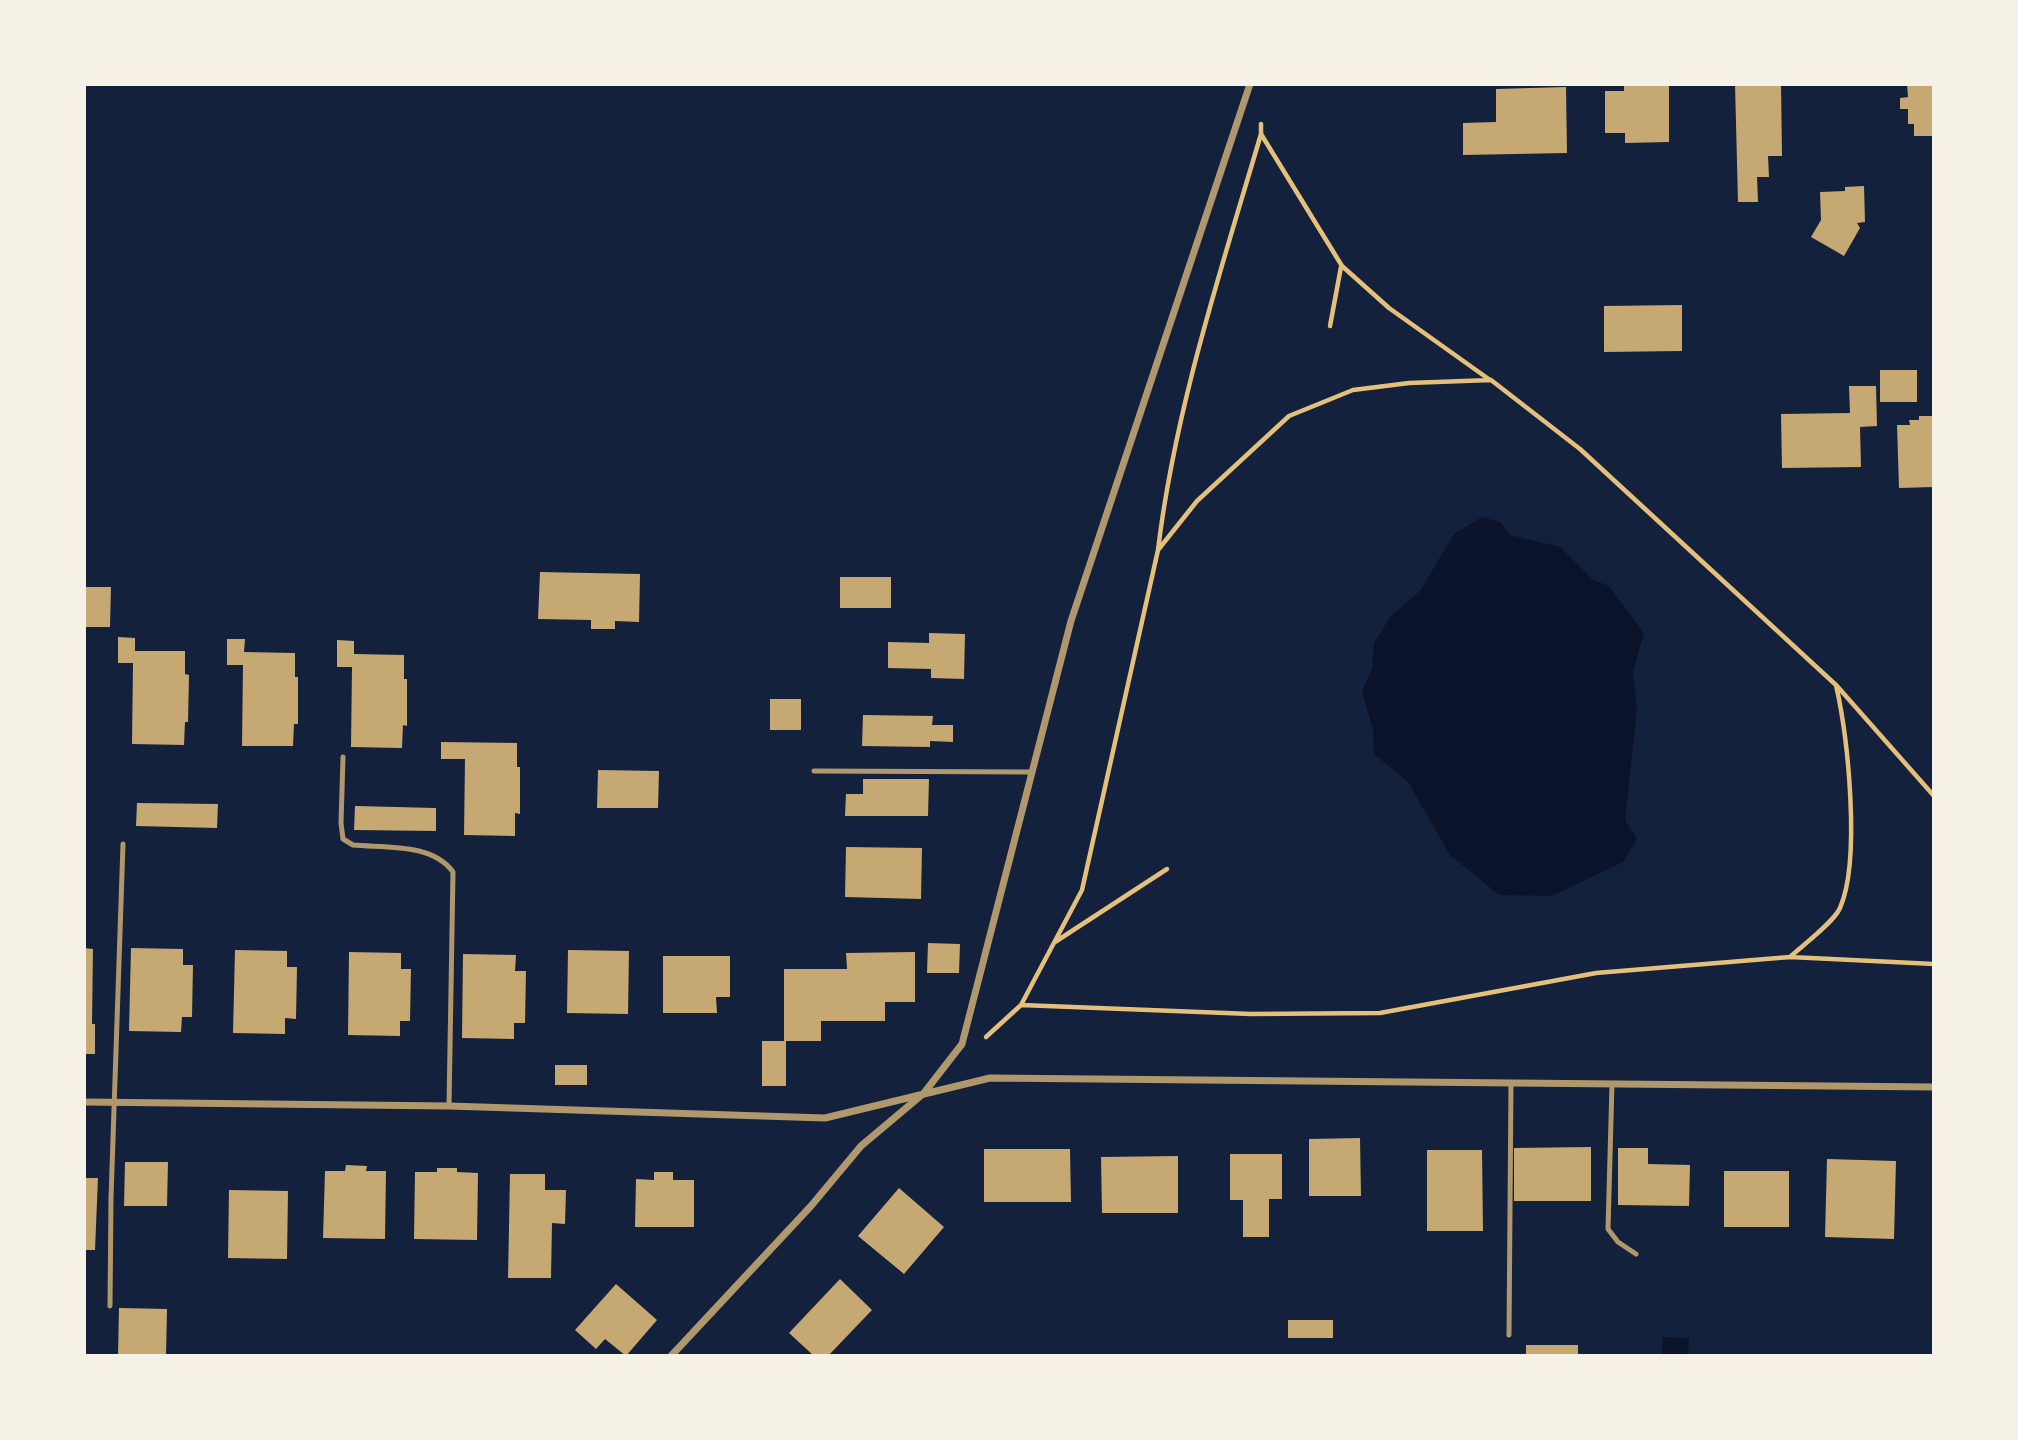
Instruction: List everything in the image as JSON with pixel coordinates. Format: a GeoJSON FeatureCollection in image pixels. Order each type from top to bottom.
{"type":"FeatureCollection","features":[{"type":"Feature","properties":{"kind":"street"},"geometry":{"type":"LineString","coordinates":[[671,1356],[811,1206],[861,1146],[924,1093],[962,1044],[1076,608],[1250,84]]}},
{"type":"Feature","properties":{"kind":"street"},"geometry":{"type":"LineString","coordinates":[[84,1102],[449,1106],[825,1118],[990,1077],[1934,1087]]}},
{"type":"Feature","properties":{"kind":"lane"},"geometry":{"type":"LineString","coordinates":[[342,757],[343,839],[353,845],[432,853],[446,862],[453,872],[449,1106]]}},
{"type":"Feature","properties":{"kind":"lane"},"geometry":{"type":"LineString","coordinates":[[814,771],[1031,772]]}},
{"type":"Feature","properties":{"kind":"lane"},"geometry":{"type":"LineString","coordinates":[[110,1306],[123,844]]}},
{"type":"Feature","properties":{"kind":"lane"},"geometry":{"type":"LineString","coordinates":[[1509,1335],[1511,1083]]}},
{"type":"Feature","properties":{"kind":"lane"},"geometry":{"type":"LineString","coordinates":[[1612,1084],[1608,1229],[1618,1242],[1636,1254]]}},
{"type":"Feature","properties":{"kind":"path"},"geometry":{"type":"LineString","coordinates":[[982,1041],[1021,1005],[1082,890],[1158,550],[1164,502],[1180,433],[1261,134],[1261,122]]}},
{"type":"Feature","properties":{"kind":"path"},"geometry":{"type":"LineString","coordinates":[[1261,134],[1342,266],[1389,308],[1491,380],[1580,449],[1836,685],[1934,796]]}},
{"type":"Feature","properties":{"kind":"path"},"geometry":{"type":"LineString","coordinates":[[1330,326],[1342,266]]}},
{"type":"Feature","properties":{"kind":"path"},"geometry":{"type":"LineString","coordinates":[[1158,550],[1197,501],[1289,416],[1353,390],[1409,383],[1491,380]]}},
{"type":"Feature","properties":{"kind":"path"},"geometry":{"type":"LineString","coordinates":[[1790,957],[1839,910],[1851,853],[1846,731],[1836,685]]}},
{"type":"Feature","properties":{"kind":"path"},"geometry":{"type":"LineString","coordinates":[[1055,943],[1167,869]]}},
{"type":"Feature","properties":{"kind":"path"},"geometry":{"type":"LineString","coordinates":[[1021,1005],[1251,1014],[1380,1013],[1596,973],[1790,957],[1934,964]]}},
{"type":"Feature","properties":{"kind":"water"},"geometry":{"type":"Polygon","coordinates":[[[1482,517],[1500,522],[1510,535],[1560,547],[1593,580],[1609,586],[1644,633],[1633,672],[1637,709],[1625,820],[1637,839],[1623,862],[1552,896],[1499,895],[1450,855],[1408,782],[1374,754],[1373,730],[1362,691],[1372,669],[1374,643],[1391,616],[1420,591],[1454,534],[1482,517]]]}},
{"type":"Feature","properties":{"kind":"water"},"geometry":{"type":"Polygon","coordinates":[[[1663,1337],[1689,1338],[1688,1356],[1662,1356],[1663,1337]]]}},
{"type":"Feature","properties":{"kind":"building"},"geometry":{"type":"Polygon","coordinates":[[[1624,84],[1669,84],[1669,142],[1625,143],[1625,133],[1605,133],[1605,91],[1624,91],[1624,84]]]}},
{"type":"Feature","properties":{"kind":"building"},"geometry":{"type":"Polygon","coordinates":[[[1735,84],[1781,84],[1782,156],[1768,156],[1769,177],[1757,177],[1758,202],[1738,202],[1735,84]]]}},
{"type":"Feature","properties":{"kind":"building"},"geometry":{"type":"Polygon","coordinates":[[[1907,84],[1934,84],[1934,136],[1914,136],[1914,124],[1908,124],[1908,109],[1900,109],[1900,98],[1908,97],[1907,84]]]}},
{"type":"Feature","properties":{"kind":"building"},"geometry":{"type":"Polygon","coordinates":[[[1566,87],[1567,153],[1463,155],[1463,123],[1496,122],[1496,89],[1566,87]]]}},
{"type":"Feature","properties":{"kind":"building"},"geometry":{"type":"Polygon","coordinates":[[[1864,186],[1865,222],[1857,223],[1860,228],[1844,256],[1811,237],[1821,220],[1820,192],[1845,191],[1845,187],[1864,186]]]}},
{"type":"Feature","properties":{"kind":"building"},"geometry":{"type":"Polygon","coordinates":[[[1682,305],[1682,351],[1604,352],[1604,306],[1682,305]]]}},
{"type":"Feature","properties":{"kind":"building"},"geometry":{"type":"Polygon","coordinates":[[[1880,370],[1917,370],[1917,402],[1880,402],[1880,370]]]}},
{"type":"Feature","properties":{"kind":"building"},"geometry":{"type":"Polygon","coordinates":[[[1849,386],[1876,386],[1877,426],[1860,427],[1861,467],[1782,468],[1781,414],[1850,413],[1849,386]]]}},
{"type":"Feature","properties":{"kind":"building"},"geometry":{"type":"Polygon","coordinates":[[[1919,416],[1934,416],[1934,487],[1899,488],[1897,425],[1910,425],[1909,420],[1919,420],[1919,416]]]}},
{"type":"Feature","properties":{"kind":"building"},"geometry":{"type":"Polygon","coordinates":[[[540,572],[640,574],[639,622],[615,621],[615,629],[591,629],[591,620],[538,619],[540,572]]]}},
{"type":"Feature","properties":{"kind":"building"},"geometry":{"type":"Polygon","coordinates":[[[840,577],[891,577],[891,608],[840,608],[840,577]]]}},
{"type":"Feature","properties":{"kind":"building"},"geometry":{"type":"Polygon","coordinates":[[[84,587],[111,587],[110,627],[84,627],[84,587]]]}},
{"type":"Feature","properties":{"kind":"building"},"geometry":{"type":"Polygon","coordinates":[[[929,633],[965,634],[964,679],[931,678],[931,669],[888,668],[888,642],[929,643],[929,633]]]}},
{"type":"Feature","properties":{"kind":"building"},"geometry":{"type":"Polygon","coordinates":[[[118,637],[135,638],[135,651],[185,651],[185,674],[189,675],[188,722],[185,722],[184,745],[132,744],[133,663],[118,663],[118,637]]]}},
{"type":"Feature","properties":{"kind":"building"},"geometry":{"type":"Polygon","coordinates":[[[227,639],[245,639],[244,652],[295,653],[298,724],[294,724],[293,746],[242,746],[243,665],[227,665],[227,639]]]}},
{"type":"Feature","properties":{"kind":"building"},"geometry":{"type":"Polygon","coordinates":[[[337,640],[354,641],[354,654],[404,655],[407,726],[403,725],[402,748],[351,747],[352,667],[337,667],[337,640]]]}},
{"type":"Feature","properties":{"kind":"building"},"geometry":{"type":"Polygon","coordinates":[[[770,699],[801,699],[801,730],[770,730],[770,699]]]}},
{"type":"Feature","properties":{"kind":"building"},"geometry":{"type":"Polygon","coordinates":[[[863,715],[933,716],[932,725],[953,725],[953,742],[930,741],[930,747],[862,746],[863,715]]]}},
{"type":"Feature","properties":{"kind":"building"},"geometry":{"type":"Polygon","coordinates":[[[441,742],[517,743],[520,814],[515,813],[515,836],[464,835],[465,759],[441,759],[441,742]]]}},
{"type":"Feature","properties":{"kind":"building"},"geometry":{"type":"Polygon","coordinates":[[[598,770],[659,771],[658,808],[597,808],[598,770]]]}},
{"type":"Feature","properties":{"kind":"building"},"geometry":{"type":"Polygon","coordinates":[[[863,779],[929,779],[928,816],[845,816],[846,794],[863,794],[863,779]]]}},
{"type":"Feature","properties":{"kind":"building"},"geometry":{"type":"Polygon","coordinates":[[[137,803],[218,804],[217,828],[136,826],[137,803]]]}},
{"type":"Feature","properties":{"kind":"building"},"geometry":{"type":"Polygon","coordinates":[[[355,806],[436,808],[436,831],[354,830],[355,806]]]}},
{"type":"Feature","properties":{"kind":"building"},"geometry":{"type":"Polygon","coordinates":[[[846,847],[922,848],[921,899],[845,897],[846,847]]]}},
{"type":"Feature","properties":{"kind":"building"},"geometry":{"type":"Polygon","coordinates":[[[928,943],[960,944],[959,973],[927,973],[928,943]]]}},
{"type":"Feature","properties":{"kind":"building"},"geometry":{"type":"Polygon","coordinates":[[[84,948],[93,949],[92,1024],[95,1024],[95,1054],[84,1054],[84,948]]]}},
{"type":"Feature","properties":{"kind":"building"},"geometry":{"type":"Polygon","coordinates":[[[131,948],[183,949],[183,965],[193,965],[192,1017],[182,1017],[181,1032],[129,1031],[131,948]]]}},
{"type":"Feature","properties":{"kind":"building"},"geometry":{"type":"Polygon","coordinates":[[[235,950],[287,951],[287,967],[297,967],[296,1019],[285,1018],[285,1034],[233,1033],[235,950]]]}},
{"type":"Feature","properties":{"kind":"building"},"geometry":{"type":"Polygon","coordinates":[[[568,950],[629,951],[628,1014],[567,1013],[568,950]]]}},
{"type":"Feature","properties":{"kind":"building"},"geometry":{"type":"Polygon","coordinates":[[[349,952],[401,953],[401,969],[411,969],[410,1021],[400,1021],[400,1036],[348,1035],[349,952]]]}},
{"type":"Feature","properties":{"kind":"building"},"geometry":{"type":"Polygon","coordinates":[[[915,952],[915,1002],[885,1002],[885,1021],[821,1021],[821,1041],[786,1041],[786,1086],[762,1086],[762,1041],[784,1041],[784,969],[847,969],[846,953],[915,952]]]}},
{"type":"Feature","properties":{"kind":"building"},"geometry":{"type":"Polygon","coordinates":[[[463,954],[516,955],[515,971],[526,971],[525,1023],[514,1023],[514,1039],[462,1038],[463,954]]]}},
{"type":"Feature","properties":{"kind":"building"},"geometry":{"type":"Polygon","coordinates":[[[663,956],[730,956],[730,997],[716,997],[717,1013],[663,1013],[663,956]]]}},
{"type":"Feature","properties":{"kind":"building"},"geometry":{"type":"Polygon","coordinates":[[[555,1065],[587,1065],[587,1085],[555,1085],[555,1065]]]}},
{"type":"Feature","properties":{"kind":"building"},"geometry":{"type":"Polygon","coordinates":[[[1360,1138],[1361,1196],[1309,1196],[1309,1139],[1360,1138]]]}},
{"type":"Feature","properties":{"kind":"building"},"geometry":{"type":"Polygon","coordinates":[[[1591,1147],[1591,1201],[1514,1201],[1514,1148],[1591,1147]]]}},
{"type":"Feature","properties":{"kind":"building"},"geometry":{"type":"Polygon","coordinates":[[[1618,1148],[1648,1148],[1648,1164],[1690,1165],[1689,1206],[1618,1205],[1618,1148]]]}},
{"type":"Feature","properties":{"kind":"building"},"geometry":{"type":"Polygon","coordinates":[[[984,1149],[1070,1149],[1071,1202],[984,1202],[984,1149]]]}},
{"type":"Feature","properties":{"kind":"building"},"geometry":{"type":"Polygon","coordinates":[[[1427,1150],[1482,1150],[1483,1231],[1427,1231],[1427,1150]]]}},
{"type":"Feature","properties":{"kind":"building"},"geometry":{"type":"Polygon","coordinates":[[[1230,1154],[1282,1154],[1282,1199],[1269,1199],[1269,1237],[1243,1237],[1243,1200],[1230,1200],[1230,1154]]]}},
{"type":"Feature","properties":{"kind":"building"},"geometry":{"type":"Polygon","coordinates":[[[1178,1156],[1178,1213],[1102,1213],[1101,1157],[1178,1156]]]}},
{"type":"Feature","properties":{"kind":"building"},"geometry":{"type":"Polygon","coordinates":[[[1827,1159],[1896,1161],[1894,1239],[1825,1237],[1827,1159]]]}},
{"type":"Feature","properties":{"kind":"building"},"geometry":{"type":"Polygon","coordinates":[[[125,1162],[168,1162],[167,1206],[124,1206],[125,1162]]]}},
{"type":"Feature","properties":{"kind":"building"},"geometry":{"type":"Polygon","coordinates":[[[346,1165],[367,1166],[366,1171],[386,1171],[385,1239],[323,1238],[325,1171],[345,1171],[346,1165]]]}},
{"type":"Feature","properties":{"kind":"building"},"geometry":{"type":"Polygon","coordinates":[[[437,1168],[457,1168],[457,1172],[478,1173],[477,1240],[414,1239],[415,1172],[437,1172],[437,1168]]]}},
{"type":"Feature","properties":{"kind":"building"},"geometry":{"type":"Polygon","coordinates":[[[1724,1171],[1789,1171],[1789,1227],[1724,1227],[1724,1171]]]}},
{"type":"Feature","properties":{"kind":"building"},"geometry":{"type":"Polygon","coordinates":[[[654,1172],[673,1172],[673,1180],[694,1180],[694,1227],[635,1227],[636,1179],[654,1180],[654,1172]]]}},
{"type":"Feature","properties":{"kind":"building"},"geometry":{"type":"Polygon","coordinates":[[[510,1174],[545,1174],[545,1190],[566,1190],[565,1224],[552,1223],[551,1278],[508,1278],[510,1174]]]}},
{"type":"Feature","properties":{"kind":"building"},"geometry":{"type":"Polygon","coordinates":[[[84,1178],[98,1178],[95,1250],[84,1250],[84,1178]]]}},
{"type":"Feature","properties":{"kind":"building"},"geometry":{"type":"Polygon","coordinates":[[[899,1188],[944,1227],[904,1274],[858,1236],[899,1188]]]}},
{"type":"Feature","properties":{"kind":"building"},"geometry":{"type":"Polygon","coordinates":[[[229,1190],[288,1191],[287,1259],[228,1258],[229,1190]]]}},
{"type":"Feature","properties":{"kind":"building"},"geometry":{"type":"Polygon","coordinates":[[[840,1279],[872,1310],[828,1356],[814,1356],[789,1333],[840,1279]]]}},
{"type":"Feature","properties":{"kind":"building"},"geometry":{"type":"Polygon","coordinates":[[[616,1284],[657,1320],[626,1356],[605,1339],[596,1349],[575,1330],[616,1284]]]}},
{"type":"Feature","properties":{"kind":"building"},"geometry":{"type":"Polygon","coordinates":[[[119,1308],[167,1309],[166,1356],[118,1356],[119,1308]]]}},
{"type":"Feature","properties":{"kind":"building"},"geometry":{"type":"Polygon","coordinates":[[[1288,1320],[1333,1320],[1333,1338],[1288,1338],[1288,1320]]]}},
{"type":"Feature","properties":{"kind":"building"},"geometry":{"type":"Polygon","coordinates":[[[1526,1345],[1578,1345],[1578,1356],[1526,1356],[1526,1345]]]}}]}
